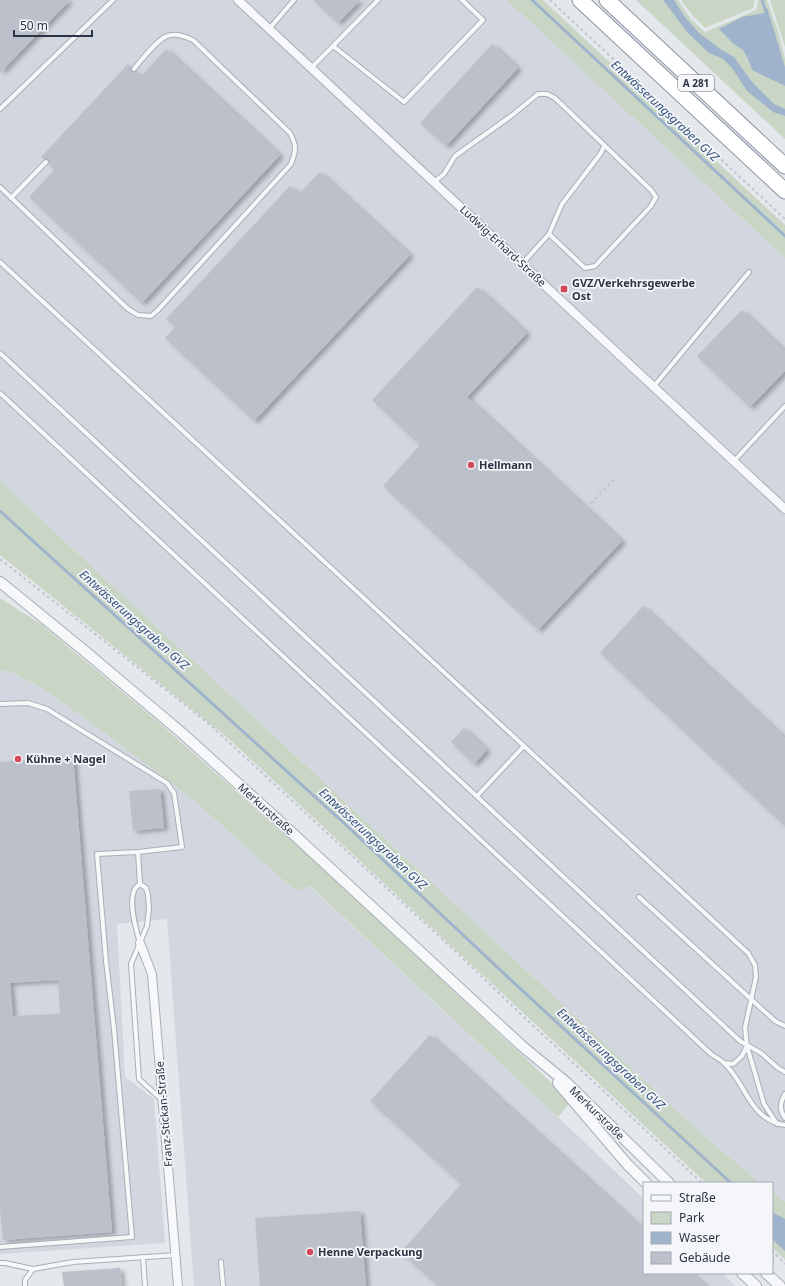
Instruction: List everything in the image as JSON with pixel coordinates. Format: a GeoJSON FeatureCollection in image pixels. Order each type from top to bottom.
{"type":"FeatureCollection","features":[{"type":"Feature","properties":{"kind":"highway","name":"A 281"},"geometry":{"type":"LineString","coordinates":[[580,0],[785,191]]}},
{"type":"Feature","properties":{"kind":"highway","name":"A 281"},"geometry":{"type":"LineString","coordinates":[[607,0],[785,166]]}},
{"type":"Feature","properties":{"kind":"street","name":"Ludwig-Erhard-Straße"},"geometry":{"type":"LineString","coordinates":[[238,0],[785,509]]}},
{"type":"Feature","properties":{"kind":"street","name":"Merkurstraße"},"geometry":{"type":"LineString","coordinates":[[0,582],[81,648],[188,739],[282,823],[522,1046],[567,1084],[667,1182]]}},
{"type":"Feature","properties":{"kind":"street","name":"Franz-Stickan-Straße"},"geometry":{"type":"LineString","coordinates":[[140,943],[152,974],[178,1286]]}},
{"type":"Feature","properties":{"kind":"street","name":"Merkurstraße"},"geometry":{"type":"LineString","coordinates":[[522,1046],[561,1087],[627,1164],[645,1182]]}},
{"type":"Feature","properties":{"kind":"street"},"geometry":{"type":"LineString","coordinates":[[743,1274],[756,1286]]}},
{"type":"Feature","properties":{"kind":"street"},"geometry":{"type":"LineString","coordinates":[[767,1274],[780,1286]]}},
{"type":"Feature","properties":{"kind":"lane"},"geometry":{"type":"LineString","coordinates":[[0,109],[113,0]]}},
{"type":"Feature","properties":{"kind":"lane"},"geometry":{"type":"LineString","coordinates":[[269,29],[294,0]]}},
{"type":"Feature","properties":{"kind":"lane"},"geometry":{"type":"LineString","coordinates":[[312,68],[378,0]]}},
{"type":"Feature","properties":{"kind":"lane"},"geometry":{"type":"LineString","coordinates":[[333,46],[404,102],[483,20],[462,0]]}},
{"type":"Feature","properties":{"kind":"lane"},"geometry":{"type":"LineString","coordinates":[[0,187],[128,309],[138,315],[151,316],[158,310],[291,164],[295,154],[295,143],[290,133],[193,40],[183,36],[170,35],[159,41],[134,69]]}},
{"type":"Feature","properties":{"kind":"lane"},"geometry":{"type":"LineString","coordinates":[[434,182],[444,174],[455,156],[511,116],[538,94],[547,94],[555,98],[656,197],[651,206],[595,266],[585,268],[549,234]]}},
{"type":"Feature","properties":{"kind":"lane"},"geometry":{"type":"LineString","coordinates":[[522,264],[549,234],[562,204],[601,153],[604,146]]}},
{"type":"Feature","properties":{"kind":"lane"},"geometry":{"type":"LineString","coordinates":[[11,198],[46,162]]}},
{"type":"Feature","properties":{"kind":"lane"},"geometry":{"type":"LineString","coordinates":[[0,262],[748,953],[755,965],[756,977],[745,1028],[747,1046],[764,1104],[777,1124]]}},
{"type":"Feature","properties":{"kind":"lane"},"geometry":{"type":"LineString","coordinates":[[654,387],[749,272]]}},
{"type":"Feature","properties":{"kind":"lane"},"geometry":{"type":"LineString","coordinates":[[0,353],[728,1030],[747,1046],[761,1053],[778,1068],[785,1072]]}},
{"type":"Feature","properties":{"kind":"lane"},"geometry":{"type":"LineString","coordinates":[[0,393],[710,1054],[724,1063],[761,1115],[777,1124],[785,1125]]}},
{"type":"Feature","properties":{"kind":"lane"},"geometry":{"type":"LineString","coordinates":[[734,462],[785,406]]}},
{"type":"Feature","properties":{"kind":"lane"},"geometry":{"type":"LineString","coordinates":[[0,704],[28,703],[47,709],[167,783],[174,793],[182,847],[138,852],[97,854],[132,1237],[0,1247]]}},
{"type":"Feature","properties":{"kind":"lane"},"geometry":{"type":"LineString","coordinates":[[477,796],[524,746]]}},
{"type":"Feature","properties":{"kind":"lane"},"geometry":{"type":"LineString","coordinates":[[138,852],[140,884]]}},
{"type":"Feature","properties":{"kind":"lane"},"geometry":{"type":"LineString","coordinates":[[140,884],[146,888],[149,909],[147,926],[131,964],[139,1079],[163,1101]]}},
{"type":"Feature","properties":{"kind":"lane"},"geometry":{"type":"LineString","coordinates":[[140,884],[134,889],[133,894],[134,921],[140,943]]}},
{"type":"Feature","properties":{"kind":"lane"},"geometry":{"type":"LineString","coordinates":[[639,897],[775,1022],[785,1026]]}},
{"type":"Feature","properties":{"kind":"lane"},"geometry":{"type":"LineString","coordinates":[[724,1063],[733,1064],[742,1056],[747,1046]]}},
{"type":"Feature","properties":{"kind":"lane"},"geometry":{"type":"LineString","coordinates":[[785,1094],[780,1103],[782,1113],[785,1118]]}},
{"type":"Feature","properties":{"kind":"lane"},"geometry":{"type":"LineString","coordinates":[[0,1263],[33,1269],[73,1262],[176,1255]]}},
{"type":"Feature","properties":{"kind":"lane"},"geometry":{"type":"LineString","coordinates":[[143,1257],[145,1286]]}},
{"type":"Feature","properties":{"kind":"lane"},"geometry":{"type":"LineString","coordinates":[[221,1262],[223,1286]]}},
{"type":"Feature","properties":{"kind":"lane"},"geometry":{"type":"LineString","coordinates":[[25,1286],[25,1280],[33,1269]]}},
{"type":"Feature","properties":{"kind":"path"},"geometry":{"type":"LineString","coordinates":[[550,0],[785,219]]}},
{"type":"Feature","properties":{"kind":"path"},"geometry":{"type":"LineString","coordinates":[[587,508],[615,478]]}},
{"type":"Feature","properties":{"kind":"path"},"geometry":{"type":"LineString","coordinates":[[0,559],[208,723],[456,952],[701,1182]]}},
{"type":"Feature","properties":{"kind":"path"},"geometry":{"type":"LineString","coordinates":[[773,1251],[785,1264]]}},
{"type":"Feature","properties":{"kind":"path"},"geometry":{"type":"LineString","coordinates":[[773,1260],[777,1255]]}},
{"type":"Feature","properties":{"kind":"shaded area"},"geometry":{"type":"Polygon","coordinates":[[[0,0],[508,0],[785,258],[785,1202],[773,1193],[773,1182],[759,1182],[703,1135],[0,481],[0,0]]]}},
{"type":"Feature","properties":{"kind":"shaded area"},"geometry":{"type":"Polygon","coordinates":[[[7,670],[42,688],[94,725],[191,798],[296,891],[309,886],[558,1117],[643,1198],[643,1274],[723,1274],[736,1286],[194,1286],[167,919],[117,924],[125,1077],[154,1099],[165,1243],[0,1254],[0,672],[7,670]]]}},
{"type":"Feature","properties":{"kind":"green space"},"geometry":{"type":"Polygon","coordinates":[[[507,0],[543,0],[785,225],[785,258],[507,0]]]}},
{"type":"Feature","properties":{"kind":"green space"},"geometry":{"type":"Polygon","coordinates":[[[636,0],[678,0],[690,18],[705,32],[756,10],[758,0],[767,0],[778,31],[785,59],[785,139],[636,0]]]}},
{"type":"Feature","properties":{"kind":"green space"},"geometry":{"type":"Polygon","coordinates":[[[681,0],[755,0],[753,8],[705,28],[693,16],[681,0]]]}},
{"type":"Feature","properties":{"kind":"green space"},"geometry":{"type":"Polygon","coordinates":[[[770,0],[785,0],[785,47],[770,0]]]}},
{"type":"Feature","properties":{"kind":"green space"},"geometry":{"type":"Polygon","coordinates":[[[0,481],[703,1135],[759,1182],[705,1182],[229,739],[0,555],[0,481]]]}},
{"type":"Feature","properties":{"kind":"green space"},"geometry":{"type":"Polygon","coordinates":[[[0,598],[41,624],[163,726],[332,877],[557,1088],[570,1103],[558,1117],[310,886],[296,891],[191,798],[94,725],[42,688],[7,670],[0,672],[0,598]]]}},
{"type":"Feature","properties":{"kind":"green space"},"geometry":{"type":"Polygon","coordinates":[[[773,1193],[785,1202],[785,1260],[773,1248],[773,1193]]]}},
{"type":"Feature","properties":{"kind":"water"},"geometry":{"type":"Polygon","coordinates":[[[663,0],[674,0],[685,17],[699,33],[734,57],[752,82],[774,104],[785,109],[785,116],[773,112],[747,91],[732,68],[723,59],[709,53],[688,33],[663,0]]]}},
{"type":"Feature","properties":{"kind":"water"},"geometry":{"type":"Polygon","coordinates":[[[767,8],[785,67],[785,86],[752,70],[743,50],[734,44],[719,29],[742,17],[764,13],[764,9],[767,8]]]}},
{"type":"Feature","properties":{"kind":"water"},"geometry":{"type":"Polygon","coordinates":[[[773,1213],[785,1219],[785,1251],[773,1240],[773,1213]]]}},
{"type":"Feature","properties":{"kind":"building"},"geometry":{"type":"Polygon","coordinates":[[[0,0],[70,0],[0,73],[0,0]]]}},
{"type":"Feature","properties":{"kind":"building"},"geometry":{"type":"Polygon","coordinates":[[[313,0],[360,0],[338,23],[313,0]]]}},
{"type":"Feature","properties":{"kind":"building"},"geometry":{"type":"Polygon","coordinates":[[[492,44],[518,68],[446,146],[420,123],[492,44]]]}},
{"type":"Feature","properties":{"kind":"building"},"geometry":{"type":"Polygon","coordinates":[[[166,49],[280,155],[142,303],[29,197],[54,170],[49,164],[48,159],[41,157],[128,64],[131,67],[131,71],[136,72],[141,76],[166,49]]]}},
{"type":"Feature","properties":{"kind":"building"},"geometry":{"type":"Polygon","coordinates":[[[320,172],[410,255],[254,421],[165,338],[175,327],[166,319],[290,186],[299,194],[320,172]]]}},
{"type":"Feature","properties":{"kind":"building","name":"Hellmann"},"geometry":{"type":"Polygon","coordinates":[[[477,287],[527,333],[467,397],[622,541],[538,630],[383,486],[420,445],[372,400],[477,287]]]}},
{"type":"Feature","properties":{"kind":"building"},"geometry":{"type":"Polygon","coordinates":[[[742,310],[785,351],[785,371],[750,407],[697,356],[742,310]]]}},
{"type":"Feature","properties":{"kind":"building"},"geometry":{"type":"Polygon","coordinates":[[[643,606],[785,738],[785,826],[600,653],[643,606]]]}},
{"type":"Feature","properties":{"kind":"building"},"geometry":{"type":"Polygon","coordinates":[[[464,728],[487,750],[474,764],[451,742],[464,728]]]}},
{"type":"Feature","properties":{"kind":"building"},"geometry":{"type":"Polygon","coordinates":[[[73,756],[112,1232],[3,1240],[0,1208],[0,762],[73,756]],[[58,980],[10,983],[13,1016],[60,1014],[58,980]]]}},
{"type":"Feature","properties":{"kind":"building"},"geometry":{"type":"Polygon","coordinates":[[[160,789],[164,828],[133,831],[129,791],[160,789]]]}},
{"type":"Feature","properties":{"kind":"building"},"geometry":{"type":"Polygon","coordinates":[[[430,1035],[643,1229],[643,1274],[692,1274],[706,1286],[438,1286],[401,1252],[461,1184],[370,1101],[430,1035]]]}},
{"type":"Feature","properties":{"kind":"building","name":"Henne Verpackung"},"geometry":{"type":"Polygon","coordinates":[[[360,1211],[366,1286],[260,1286],[255,1218],[360,1211]]]}},
{"type":"Feature","properties":{"kind":"building"},"geometry":{"type":"Polygon","coordinates":[[[120,1268],[122,1286],[64,1286],[62,1272],[120,1268]]]}},
{"type":"Feature","properties":{"kind":"waterway","name":"Entwässerungsgraben GVZ"},"geometry":{"type":"LineString","coordinates":[[532,0],[785,236]]}},
{"type":"Feature","properties":{"kind":"waterway"},"geometry":{"type":"LineString","coordinates":[[762,0],[766,12]]}},
{"type":"Feature","properties":{"kind":"waterway","name":"Entwässerungsgraben GVZ"},"geometry":{"type":"LineString","coordinates":[[0,511],[346,825],[730,1182]]}},
{"type":"Feature","properties":{"kind":"place","name":"GVZ/Verkehrsgewerbe Ost"},"geometry":{"type":"Point","coordinates":[564,289]}},
{"type":"Feature","properties":{"kind":"place","name":"Hellmann"},"geometry":{"type":"Point","coordinates":[471,465]}},
{"type":"Feature","properties":{"kind":"place","name":"Kühne + Nagel"},"geometry":{"type":"Point","coordinates":[18,759]}},
{"type":"Feature","properties":{"kind":"place","name":"Henne Verpackung"},"geometry":{"type":"Point","coordinates":[310,1252]}}]}
